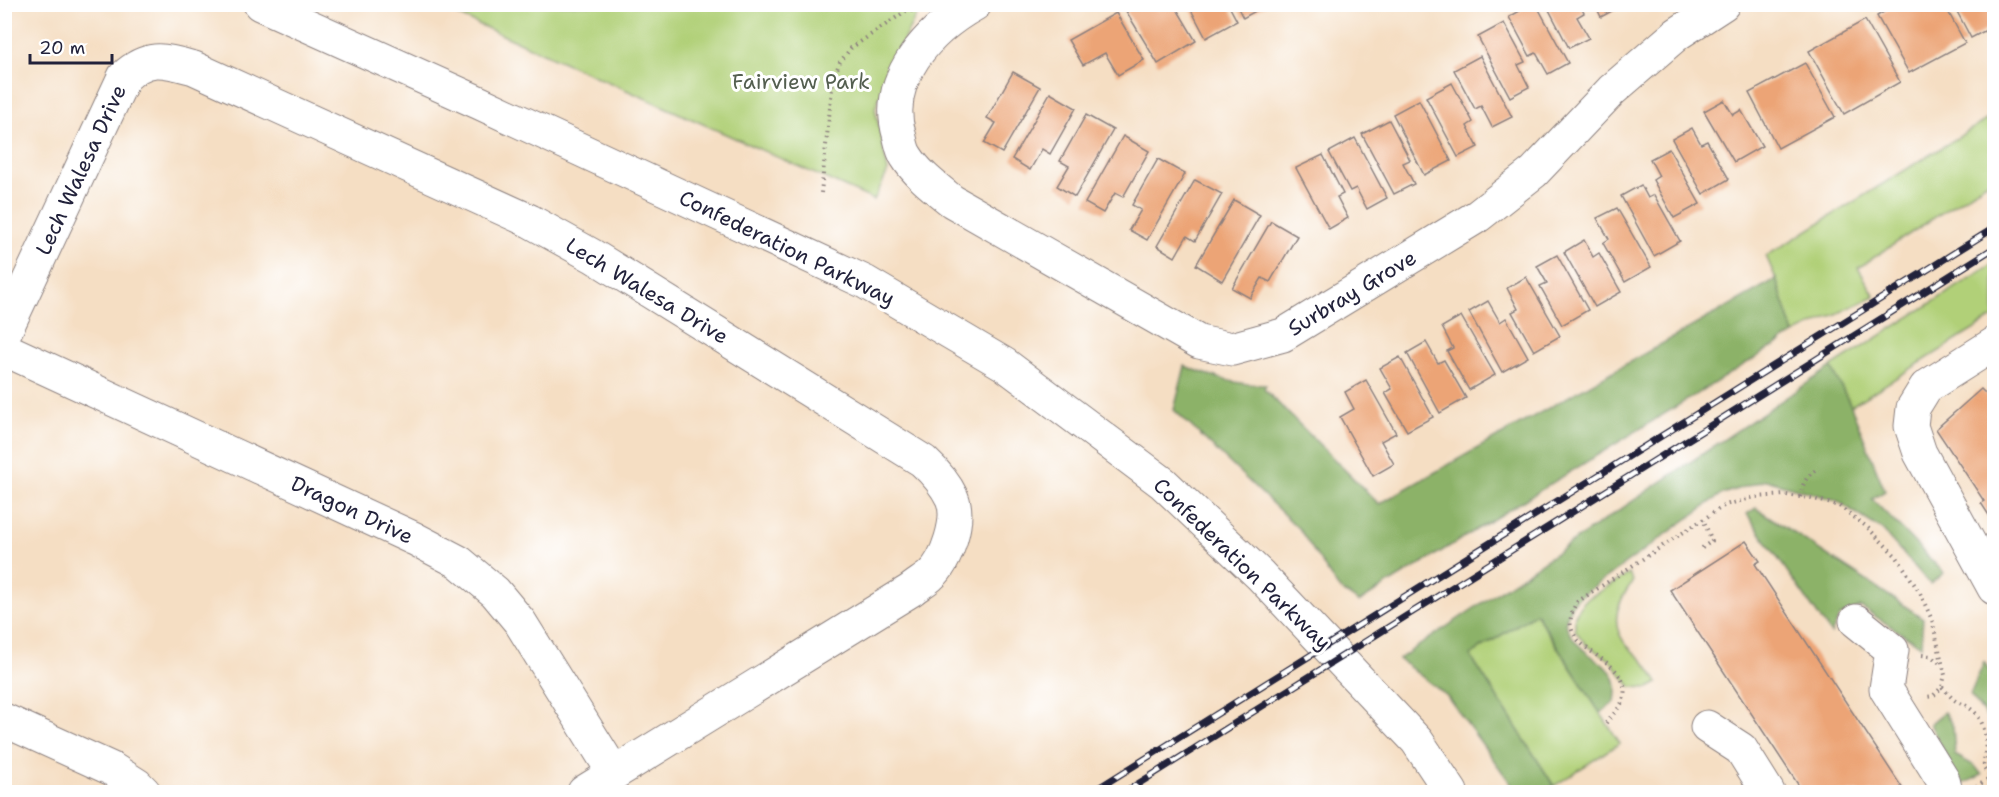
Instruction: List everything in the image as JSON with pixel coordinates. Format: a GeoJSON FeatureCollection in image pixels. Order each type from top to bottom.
{"type":"FeatureCollection","features":[{"type":"Feature","properties":{"kind":"street","name":"Confederation Parkway"},"geometry":{"type":"LineString","coordinates":[[260,4],[491,108],[865,282],[1004,364],[1163,483],[1260,575],[1417,741],[1451,792]]}},
{"type":"Feature","properties":{"kind":"street","name":"Surbray Grove"},"geometry":{"type":"LineString","coordinates":[[969,8],[927,41],[912,61],[897,92],[895,120],[905,155],[925,179],[952,201],[1199,342],[1232,350],[1283,336],[1478,216],[1534,172],[1612,90],[1677,33],[1723,4]]}},
{"type":"Feature","properties":{"kind":"street","name":"Lech Walesa Drive"},"geometry":{"type":"LineString","coordinates":[[4,334],[124,77],[138,65],[155,61],[171,62],[194,68],[530,221],[593,256],[924,461],[941,479],[953,500],[954,525],[947,551],[932,575],[584,792]]}},
{"type":"Feature","properties":{"kind":"street"},"geometry":{"type":"LineString","coordinates":[[1995,344],[1926,387],[1913,408],[1911,426],[1920,453],[1995,588]]}},
{"type":"Feature","properties":{"kind":"street","name":"Dragon Drive"},"geometry":{"type":"LineString","coordinates":[[4,349],[415,539],[459,562],[495,592],[520,621],[614,773]]}},
{"type":"Feature","properties":{"kind":"street"},"geometry":{"type":"LineString","coordinates":[[1856,621],[1892,650],[1886,689],[1943,780],[1946,792]]}},
{"type":"Feature","properties":{"kind":"street"},"geometry":{"type":"LineString","coordinates":[[4,720],[112,769],[144,792]]}},
{"type":"Feature","properties":{"kind":"street"},"geometry":{"type":"LineString","coordinates":[[1707,727],[1741,749],[1768,792]]}},
{"type":"Feature","properties":{"kind":"path"},"geometry":{"type":"LineString","coordinates":[[821,193],[833,79],[840,62],[851,48],[906,10],[917,11]]}},
{"type":"Feature","properties":{"kind":"path"},"geometry":{"type":"LineString","coordinates":[[1800,497],[1803,482],[1807,476],[1820,468]]}},
{"type":"Feature","properties":{"kind":"path"},"geometry":{"type":"LineString","coordinates":[[1606,723],[1623,701],[1623,683],[1611,665],[1586,648],[1574,635],[1569,624],[1572,609],[1577,602],[1592,591],[1725,505],[1755,497],[1786,495],[1839,506],[1868,527],[1897,557],[1920,593],[1932,620],[1945,675],[1942,687],[1933,696],[1921,698]]}},
{"type":"Feature","properties":{"kind":"path"},"geometry":{"type":"LineString","coordinates":[[1702,548],[1712,541],[1703,519]]}},
{"type":"Feature","properties":{"kind":"path"},"geometry":{"type":"LineString","coordinates":[[1913,657],[1919,654],[1931,656],[1941,664]]}},
{"type":"Feature","properties":{"kind":"path"},"geometry":{"type":"LineString","coordinates":[[1942,687],[1956,701],[1970,707],[1983,724],[1986,736],[1983,767],[1993,776],[1968,792]]}},
{"type":"Feature","properties":{"kind":"green space","name":"Fairview Park"},"geometry":{"type":"Polygon","coordinates":[[[435,5],[922,5],[904,39],[875,108],[888,171],[874,200],[435,5]]]}},
{"type":"Feature","properties":{"kind":"green space"},"geometry":{"type":"Polygon","coordinates":[[[1994,115],[1994,178],[1858,268],[1875,296],[1794,334],[1766,256],[1994,115]]]}},
{"type":"Feature","properties":{"kind":"green space"},"geometry":{"type":"Polygon","coordinates":[[[1994,263],[1994,317],[1851,406],[1831,367],[1994,263]]]}},
{"type":"Feature","properties":{"kind":"green space"},"geometry":{"type":"Polygon","coordinates":[[[1776,279],[1794,334],[1359,602],[1338,588],[1300,530],[1174,410],[1185,366],[1224,380],[1266,385],[1264,389],[1379,504],[1776,279]]]}},
{"type":"Feature","properties":{"kind":"green space"},"geometry":{"type":"Polygon","coordinates":[[[1831,367],[1851,406],[1885,491],[1872,499],[1944,573],[1930,584],[1882,530],[1836,500],[1766,480],[1722,494],[1578,598],[1571,606],[1565,623],[1575,641],[1610,670],[1615,682],[1615,702],[1600,713],[1536,613],[1470,655],[1554,786],[1541,792],[1517,792],[1447,696],[1399,659],[1831,367]]]}},
{"type":"Feature","properties":{"kind":"green space"},"geometry":{"type":"Polygon","coordinates":[[[1756,508],[1923,618],[1921,646],[1861,607],[1840,616],[1831,634],[1747,514],[1756,508]]]}},
{"type":"Feature","properties":{"kind":"green space"},"geometry":{"type":"Polygon","coordinates":[[[1629,574],[1633,581],[1620,603],[1617,626],[1624,642],[1645,663],[1658,683],[1649,688],[1631,687],[1609,659],[1586,645],[1575,630],[1575,615],[1585,600],[1629,574]]]}},
{"type":"Feature","properties":{"kind":"green space"},"geometry":{"type":"Polygon","coordinates":[[[1535,613],[1620,743],[1554,786],[1470,655],[1535,613]]]}},
{"type":"Feature","properties":{"kind":"green space"},"geometry":{"type":"Polygon","coordinates":[[[1984,662],[1994,678],[1994,727],[1970,695],[1984,662]]]}},
{"type":"Feature","properties":{"kind":"green space"},"geometry":{"type":"Polygon","coordinates":[[[1944,712],[1953,726],[1955,755],[1975,766],[1982,775],[1961,785],[1930,724],[1944,712]]]}},
{"type":"Feature","properties":{"kind":"building"},"geometry":{"type":"Polygon","coordinates":[[[1125,4],[1155,4],[1158,10],[1168,4],[1174,4],[1196,41],[1158,64],[1123,6],[1125,4]]]}},
{"type":"Feature","properties":{"kind":"building"},"geometry":{"type":"Polygon","coordinates":[[[1188,4],[1228,4],[1237,21],[1206,38],[1188,4]]]}},
{"type":"Feature","properties":{"kind":"building"},"geometry":{"type":"Polygon","coordinates":[[[1236,4],[1268,4],[1243,18],[1236,4]]]}},
{"type":"Feature","properties":{"kind":"building"},"geometry":{"type":"Polygon","coordinates":[[[1536,4],[1568,63],[1548,74],[1536,53],[1530,56],[1509,17],[1536,4]]]}},
{"type":"Feature","properties":{"kind":"building"},"geometry":{"type":"Polygon","coordinates":[[[1546,4],[1579,4],[1584,13],[1577,17],[1589,38],[1569,48],[1546,4]]]}},
{"type":"Feature","properties":{"kind":"building"},"geometry":{"type":"Polygon","coordinates":[[[1595,4],[1621,4],[1621,6],[1601,17],[1595,4]]]}},
{"type":"Feature","properties":{"kind":"building"},"geometry":{"type":"Polygon","coordinates":[[[1897,4],[1944,4],[1965,43],[1909,73],[1877,16],[1897,4]]]}},
{"type":"Feature","properties":{"kind":"building"},"geometry":{"type":"Polygon","coordinates":[[[1953,4],[1994,4],[1994,26],[1971,38],[1953,4]]]}},
{"type":"Feature","properties":{"kind":"building"},"geometry":{"type":"Polygon","coordinates":[[[1116,13],[1144,60],[1118,75],[1105,53],[1083,65],[1068,40],[1116,13]]]}},
{"type":"Feature","properties":{"kind":"building"},"geometry":{"type":"Polygon","coordinates":[[[1865,20],[1900,82],[1844,114],[1809,51],[1865,20]]]}},
{"type":"Feature","properties":{"kind":"building"},"geometry":{"type":"Polygon","coordinates":[[[1504,23],[1525,62],[1518,65],[1529,87],[1510,97],[1478,37],[1504,23]]]}},
{"type":"Feature","properties":{"kind":"building"},"geometry":{"type":"Polygon","coordinates":[[[1480,56],[1512,117],[1492,127],[1481,106],[1475,109],[1454,70],[1480,56]]]}},
{"type":"Feature","properties":{"kind":"building"},"geometry":{"type":"Polygon","coordinates":[[[1805,63],[1835,117],[1778,148],[1749,93],[1805,63]]]}},
{"type":"Feature","properties":{"kind":"building"},"geometry":{"type":"Polygon","coordinates":[[[1013,72],[1040,87],[1002,153],[984,143],[996,123],[987,118],[1013,72]]]}},
{"type":"Feature","properties":{"kind":"building"},"geometry":{"type":"Polygon","coordinates":[[[1452,83],[1473,122],[1467,126],[1478,147],[1458,157],[1426,97],[1452,83]]]}},
{"type":"Feature","properties":{"kind":"building"},"geometry":{"type":"Polygon","coordinates":[[[1050,93],[1076,108],[1050,154],[1042,149],[1030,170],[1012,159],[1050,93]]]}},
{"type":"Feature","properties":{"kind":"building"},"geometry":{"type":"Polygon","coordinates":[[[1419,100],[1451,161],[1424,175],[1393,114],[1419,100]]]}},
{"type":"Feature","properties":{"kind":"building"},"geometry":{"type":"Polygon","coordinates":[[[1724,100],[1733,115],[1741,110],[1762,146],[1734,162],[1704,111],[1724,100]]]}},
{"type":"Feature","properties":{"kind":"building"},"geometry":{"type":"Polygon","coordinates":[[[1086,115],[1113,130],[1075,197],[1057,186],[1069,166],[1060,161],[1086,115]]]}},
{"type":"Feature","properties":{"kind":"building"},"geometry":{"type":"Polygon","coordinates":[[[1389,120],[1410,160],[1403,163],[1414,184],[1394,194],[1362,134],[1389,120]]]}},
{"type":"Feature","properties":{"kind":"building"},"geometry":{"type":"Polygon","coordinates":[[[1692,128],[1701,144],[1707,141],[1729,179],[1703,194],[1672,139],[1692,128]]]}},
{"type":"Feature","properties":{"kind":"building"},"geometry":{"type":"Polygon","coordinates":[[[1123,136],[1149,151],[1123,197],[1115,193],[1103,213],[1085,203],[1123,136]]]}},
{"type":"Feature","properties":{"kind":"building"},"geometry":{"type":"Polygon","coordinates":[[[1355,138],[1387,198],[1367,209],[1356,188],[1350,191],[1329,152],[1355,138]]]}},
{"type":"Feature","properties":{"kind":"building"},"geometry":{"type":"Polygon","coordinates":[[[1669,149],[1700,204],[1674,218],[1653,180],[1659,176],[1650,159],[1669,149]]]}},
{"type":"Feature","properties":{"kind":"building"},"geometry":{"type":"Polygon","coordinates":[[[1323,155],[1343,194],[1337,197],[1348,218],[1329,229],[1296,168],[1323,155]]]}},
{"type":"Feature","properties":{"kind":"building"},"geometry":{"type":"Polygon","coordinates":[[[1158,159],[1185,174],[1147,240],[1129,230],[1141,210],[1132,205],[1158,159]]]}},
{"type":"Feature","properties":{"kind":"building"},"geometry":{"type":"Polygon","coordinates":[[[1195,180],[1222,194],[1195,241],[1187,236],[1175,257],[1157,246],[1195,180]]]}},
{"type":"Feature","properties":{"kind":"building"},"geometry":{"type":"Polygon","coordinates":[[[1641,185],[1648,198],[1654,195],[1680,241],[1654,256],[1621,196],[1641,185]]]}},
{"type":"Feature","properties":{"kind":"building"},"geometry":{"type":"Polygon","coordinates":[[[1234,200],[1260,215],[1222,281],[1196,265],[1234,200]]]}},
{"type":"Feature","properties":{"kind":"building"},"geometry":{"type":"Polygon","coordinates":[[[1617,208],[1651,267],[1625,282],[1603,243],[1609,239],[1597,218],[1617,208]]]}},
{"type":"Feature","properties":{"kind":"building"},"geometry":{"type":"Polygon","coordinates":[[[1271,221],[1297,236],[1270,282],[1262,278],[1250,298],[1232,288],[1271,221]]]}},
{"type":"Feature","properties":{"kind":"building"},"geometry":{"type":"Polygon","coordinates":[[[1584,240],[1593,257],[1599,253],[1621,292],[1595,307],[1564,252],[1584,240]]]}},
{"type":"Feature","properties":{"kind":"building"},"geometry":{"type":"Polygon","coordinates":[[[1557,255],[1588,310],[1562,325],[1540,286],[1547,283],[1537,266],[1557,255]]]}},
{"type":"Feature","properties":{"kind":"building"},"geometry":{"type":"Polygon","coordinates":[[[1526,277],[1560,336],[1534,351],[1512,312],[1518,309],[1507,288],[1526,277]]]}},
{"type":"Feature","properties":{"kind":"building"},"geometry":{"type":"Polygon","coordinates":[[[1488,301],[1500,322],[1506,318],[1528,357],[1502,372],[1469,312],[1488,301]]]}},
{"type":"Feature","properties":{"kind":"building"},"geometry":{"type":"Polygon","coordinates":[[[1461,316],[1495,375],[1469,390],[1447,351],[1453,348],[1442,327],[1461,316]]]}},
{"type":"Feature","properties":{"kind":"building"},"geometry":{"type":"Polygon","coordinates":[[[1426,342],[1438,363],[1444,360],[1466,398],[1440,413],[1407,353],[1426,342]]]}},
{"type":"Feature","properties":{"kind":"building"},"geometry":{"type":"Polygon","coordinates":[[[1400,357],[1433,417],[1407,431],[1385,393],[1392,389],[1380,368],[1400,357]]]}},
{"type":"Feature","properties":{"kind":"building"},"geometry":{"type":"Polygon","coordinates":[[[1366,380],[1396,433],[1381,441],[1394,464],[1373,476],[1340,417],[1354,409],[1345,392],[1366,380]]]}},
{"type":"Feature","properties":{"kind":"building"},"geometry":{"type":"Polygon","coordinates":[[[1981,389],[1989,397],[1994,393],[1994,523],[1981,503],[1984,501],[1936,429],[1981,389]]]}},
{"type":"Feature","properties":{"kind":"building"},"geometry":{"type":"Polygon","coordinates":[[[1746,541],[1760,561],[1755,564],[1905,792],[1803,792],[1670,590],[1746,541]]]}},
{"type":"Feature","properties":{"kind":"railway"},"geometry":{"type":"LineString","coordinates":[[1092,792],[1994,228]]}},
{"type":"Feature","properties":{"kind":"railway"},"geometry":{"type":"LineString","coordinates":[[1125,792],[1994,248]]}}]}
